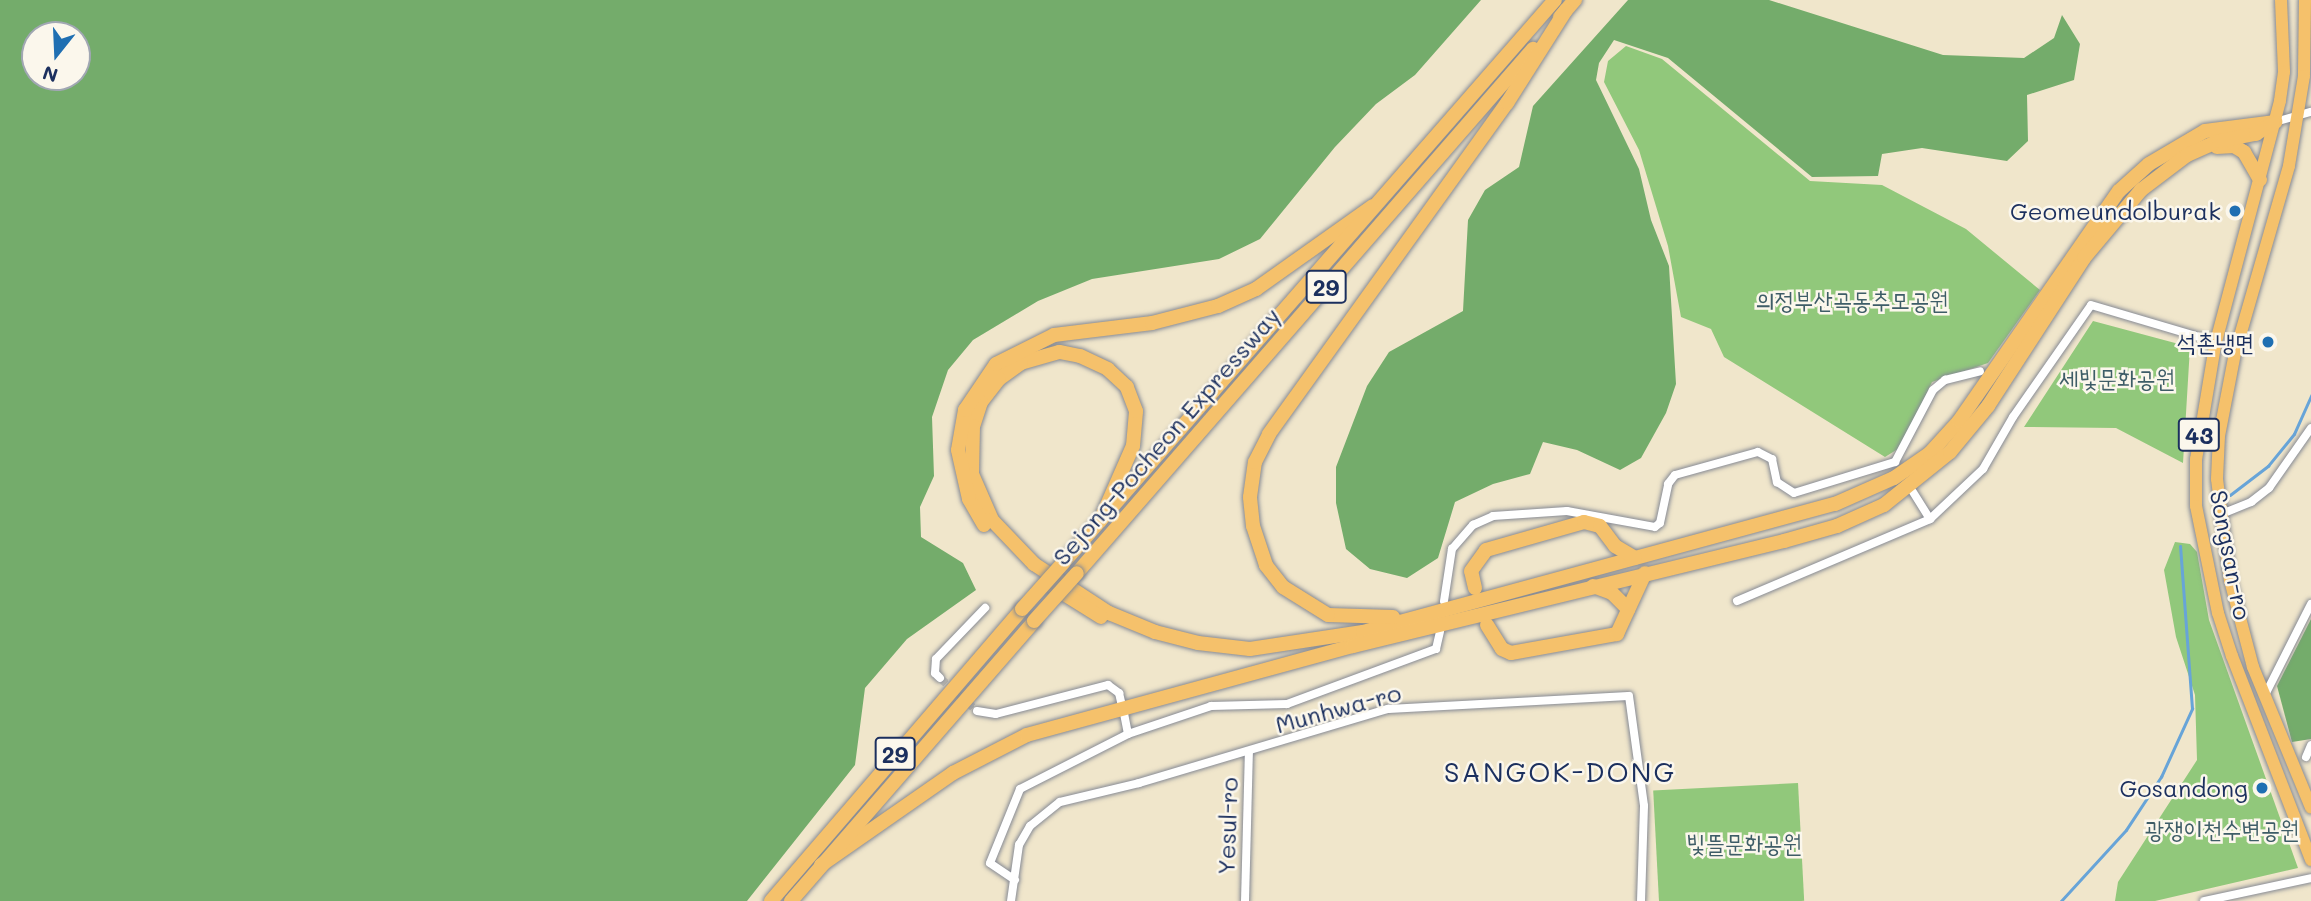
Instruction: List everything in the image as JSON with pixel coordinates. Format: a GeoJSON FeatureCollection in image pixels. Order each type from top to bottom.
{"type":"FeatureCollection","features":[{"type":"Feature","properties":{"kind":"highway","name":"Sejong-Pocheon Expressway"},"geometry":{"type":"LineString","coordinates":[[771,901],[1022,609],[1555,0]]}},
{"type":"Feature","properties":{"kind":"highway","name":"Sejong-Pocheon Expressway"},"geometry":{"type":"LineString","coordinates":[[791,901],[1571,5]]}},
{"type":"Feature","properties":{"kind":"highway"},"geometry":{"type":"LineString","coordinates":[[1430,614],[1349,619],[1311,607],[1283,587],[1266,565],[1252,526],[1250,497],[1255,462],[1269,434],[1507,103],[1571,5]]}},
{"type":"Feature","properties":{"kind":"highway"},"geometry":{"type":"LineString","coordinates":[[821,865],[953,773],[1027,735],[1353,646],[1838,526],[1884,505],[1918,481],[1988,406],[2084,258],[2141,190],[2192,153],[2256,134],[2274,122]]}},
{"type":"Feature","properties":{"kind":"highway"},"geometry":{"type":"LineString","coordinates":[[1100,521],[1133,446],[1136,411],[1127,387],[1108,369],[1080,356],[1059,352],[1021,363],[999,379],[981,402],[973,426],[972,474],[979,496],[992,520],[1034,564],[1109,613],[1155,632],[1250,649],[1310,643],[1430,614],[1835,504],[1894,478],[1930,453],[1959,421],[2119,191],[2172,147],[2205,131],[2274,122]]}},
{"type":"Feature","properties":{"kind":"highway"},"geometry":{"type":"LineString","coordinates":[[2192,153],[2234,146],[2244,152],[2260,180]]}},
{"type":"Feature","properties":{"kind":"highway"},"geometry":{"type":"LineString","coordinates":[[1353,646],[1265,657],[1220,655],[1180,647],[1119,626],[1078,605],[1018,563],[984,525],[969,499],[958,450],[965,410],[981,383],[996,364],[1023,346],[1054,335],[1152,323],[1218,306],[1256,289],[1373,206]]}},
{"type":"Feature","properties":{"kind":"highway"},"geometry":{"type":"LineString","coordinates":[[1475,588],[1471,570],[1475,559],[1504,542],[1584,522],[1600,526],[1607,536],[1635,558]]}},
{"type":"Feature","properties":{"kind":"highway"},"geometry":{"type":"LineString","coordinates":[[1598,569],[1608,552],[1607,536]]}},
{"type":"Feature","properties":{"kind":"highway"},"geometry":{"type":"LineString","coordinates":[[1487,625],[1502,649],[1530,653],[1617,634],[1645,573]]}},
{"type":"Feature","properties":{"kind":"highway"},"geometry":{"type":"LineString","coordinates":[[1593,586],[1612,593],[1628,609]]}},
{"type":"Feature","properties":{"kind":"main road","name":"Songsan-ro"},"geometry":{"type":"LineString","coordinates":[[2281,0],[2284,72],[2260,180],[2216,342],[2196,459],[2196,506],[2218,613],[2311,860]]}},
{"type":"Feature","properties":{"kind":"main road","name":"Songsan-ro"},"geometry":{"type":"LineString","coordinates":[[2305,0],[2304,76],[2289,166],[2235,353],[2219,436],[2219,515],[2230,580],[2253,667],[2311,807]]}},
{"type":"Feature","properties":{"kind":"street"},"geometry":{"type":"LineString","coordinates":[[2274,122],[2297,118],[2311,112]]}},
{"type":"Feature","properties":{"kind":"street"},"geometry":{"type":"LineString","coordinates":[[1737,601],[1930,519],[1983,469],[2013,417],[2091,305],[2216,342]]}},
{"type":"Feature","properties":{"kind":"street"},"geometry":{"type":"LineString","coordinates":[[1444,601],[1452,549],[1473,525],[1493,516],[1567,511],[1655,527],[1660,523],[1668,484],[1675,475],[1746,456],[1758,453],[1772,459],[1777,482],[1794,493],[1897,465],[1933,390],[1945,380],[1980,371]]}},
{"type":"Feature","properties":{"kind":"street"},"geometry":{"type":"LineString","coordinates":[[2219,515],[2251,502],[2269,488],[2311,428]]}},
{"type":"Feature","properties":{"kind":"street"},"geometry":{"type":"LineString","coordinates":[[1913,492],[1930,519]]}},
{"type":"Feature","properties":{"kind":"street"},"geometry":{"type":"LineString","coordinates":[[2265,695],[2311,604]]}},
{"type":"Feature","properties":{"kind":"street"},"geometry":{"type":"LineString","coordinates":[[940,678],[935,673],[936,659],[985,608]]}},
{"type":"Feature","properties":{"kind":"street"},"geometry":{"type":"LineString","coordinates":[[1014,880],[990,863],[1020,789],[1128,734],[1210,706],[1287,704],[1436,649],[1440,631]]}},
{"type":"Feature","properties":{"kind":"street"},"geometry":{"type":"LineString","coordinates":[[977,711],[996,714],[1108,685],[1119,693],[1121,702]]}},
{"type":"Feature","properties":{"kind":"street","name":"Munhwa-ro"},"geometry":{"type":"LineString","coordinates":[[1011,901],[1024,835],[1043,813],[1060,802],[1249,752],[1388,709],[1629,696],[1644,806],[1641,901]]}},
{"type":"Feature","properties":{"kind":"street"},"geometry":{"type":"LineString","coordinates":[[1124,714],[1128,734]]}},
{"type":"Feature","properties":{"kind":"street"},"geometry":{"type":"LineString","coordinates":[[2306,757],[2311,746]]}},
{"type":"Feature","properties":{"kind":"street","name":"Yesul-ro"},"geometry":{"type":"LineString","coordinates":[[1245,901],[1249,752]]}},
{"type":"Feature","properties":{"kind":"street"},"geometry":{"type":"LineString","coordinates":[[2204,901],[2311,878]]}},
{"type":"Feature","properties":{"kind":"green space"},"geometry":{"type":"Polygon","coordinates":[[[0,0],[1481,0],[1415,75],[1376,104],[1335,147],[1260,239],[1219,259],[1092,279],[1038,301],[973,340],[948,370],[932,417],[934,476],[920,507],[921,537],[963,563],[976,590],[907,639],[865,688],[855,765],[747,901],[0,901],[0,0]]]}},
{"type":"Feature","properties":{"kind":"green space"},"geometry":{"type":"Polygon","coordinates":[[[1628,0],[1769,0],[1943,55],[2024,58],[2054,38],[2062,15],[2080,44],[2074,80],[2027,95],[2028,141],[2007,161],[1922,148],[1882,154],[1878,176],[1812,177],[1668,58],[1614,40],[1599,63],[1596,80],[1639,169],[1651,220],[1669,266],[1676,384],[1666,413],[1641,458],[1620,470],[1577,450],[1543,442],[1530,474],[1493,484],[1455,502],[1438,558],[1407,578],[1370,569],[1346,549],[1336,503],[1336,467],[1367,386],[1389,352],[1463,311],[1468,220],[1485,190],[1519,167],[1533,106],[1628,0]]]}},
{"type":"Feature","properties":{"kind":"green space","name":"의정부산곡동추모공원"},"geometry":{"type":"Polygon","coordinates":[[[1626,46],[1662,59],[1810,181],[1882,185],[1966,229],[2040,290],[1988,363],[1932,382],[1901,447],[1885,457],[1724,357],[1711,329],[1681,317],[1668,246],[1639,150],[1604,82],[1608,61],[1626,46]]]}},
{"type":"Feature","properties":{"kind":"green space","name":"세빛문화공원"},"geometry":{"type":"Polygon","coordinates":[[[2093,321],[2190,347],[2183,463],[2116,428],[2024,427],[2093,321]]]}},
{"type":"Feature","properties":{"kind":"green space","name":"광쟁이천수변공원"},"geometry":{"type":"Polygon","coordinates":[[[2175,542],[2190,544],[2197,552],[2209,620],[2298,868],[2155,901],[2115,901],[2118,882],[2197,760],[2195,695],[2176,637],[2164,570],[2175,542]]]}},
{"type":"Feature","properties":{"kind":"green space"},"geometry":{"type":"Polygon","coordinates":[[[2311,619],[2311,739],[2292,742],[2277,686],[2311,619]]]}},
{"type":"Feature","properties":{"kind":"green space","name":"빛뜰문화공원"},"geometry":{"type":"Polygon","coordinates":[[[1798,783],[1804,901],[1659,901],[1653,791],[1798,783]]]}},
{"type":"Feature","properties":{"kind":"waterway"},"geometry":{"type":"LineString","coordinates":[[2230,495],[2268,466],[2294,434],[2311,396]]}},
{"type":"Feature","properties":{"kind":"waterway"},"geometry":{"type":"LineString","coordinates":[[2061,901],[2126,830],[2161,777],[2192,709],[2180,546]]}},
{"type":"Feature","properties":{"kind":"tunnel"},"geometry":{"type":"LineString","coordinates":[[940,678],[977,711]]}},
{"type":"Feature","properties":{"kind":"place","name":"Geomeundolburak"},"geometry":{"type":"Point","coordinates":[2235,211]}},
{"type":"Feature","properties":{"kind":"place","name":"석촌냉면"},"geometry":{"type":"Point","coordinates":[2268,342]}},
{"type":"Feature","properties":{"kind":"place","name":"Gosandong"},"geometry":{"type":"Point","coordinates":[2262,788]}},
{"type":"Feature","properties":{"kind":"district","name":"SANGOK-DONG"},"geometry":{"type":"Point","coordinates":[1560,771]}}]}
